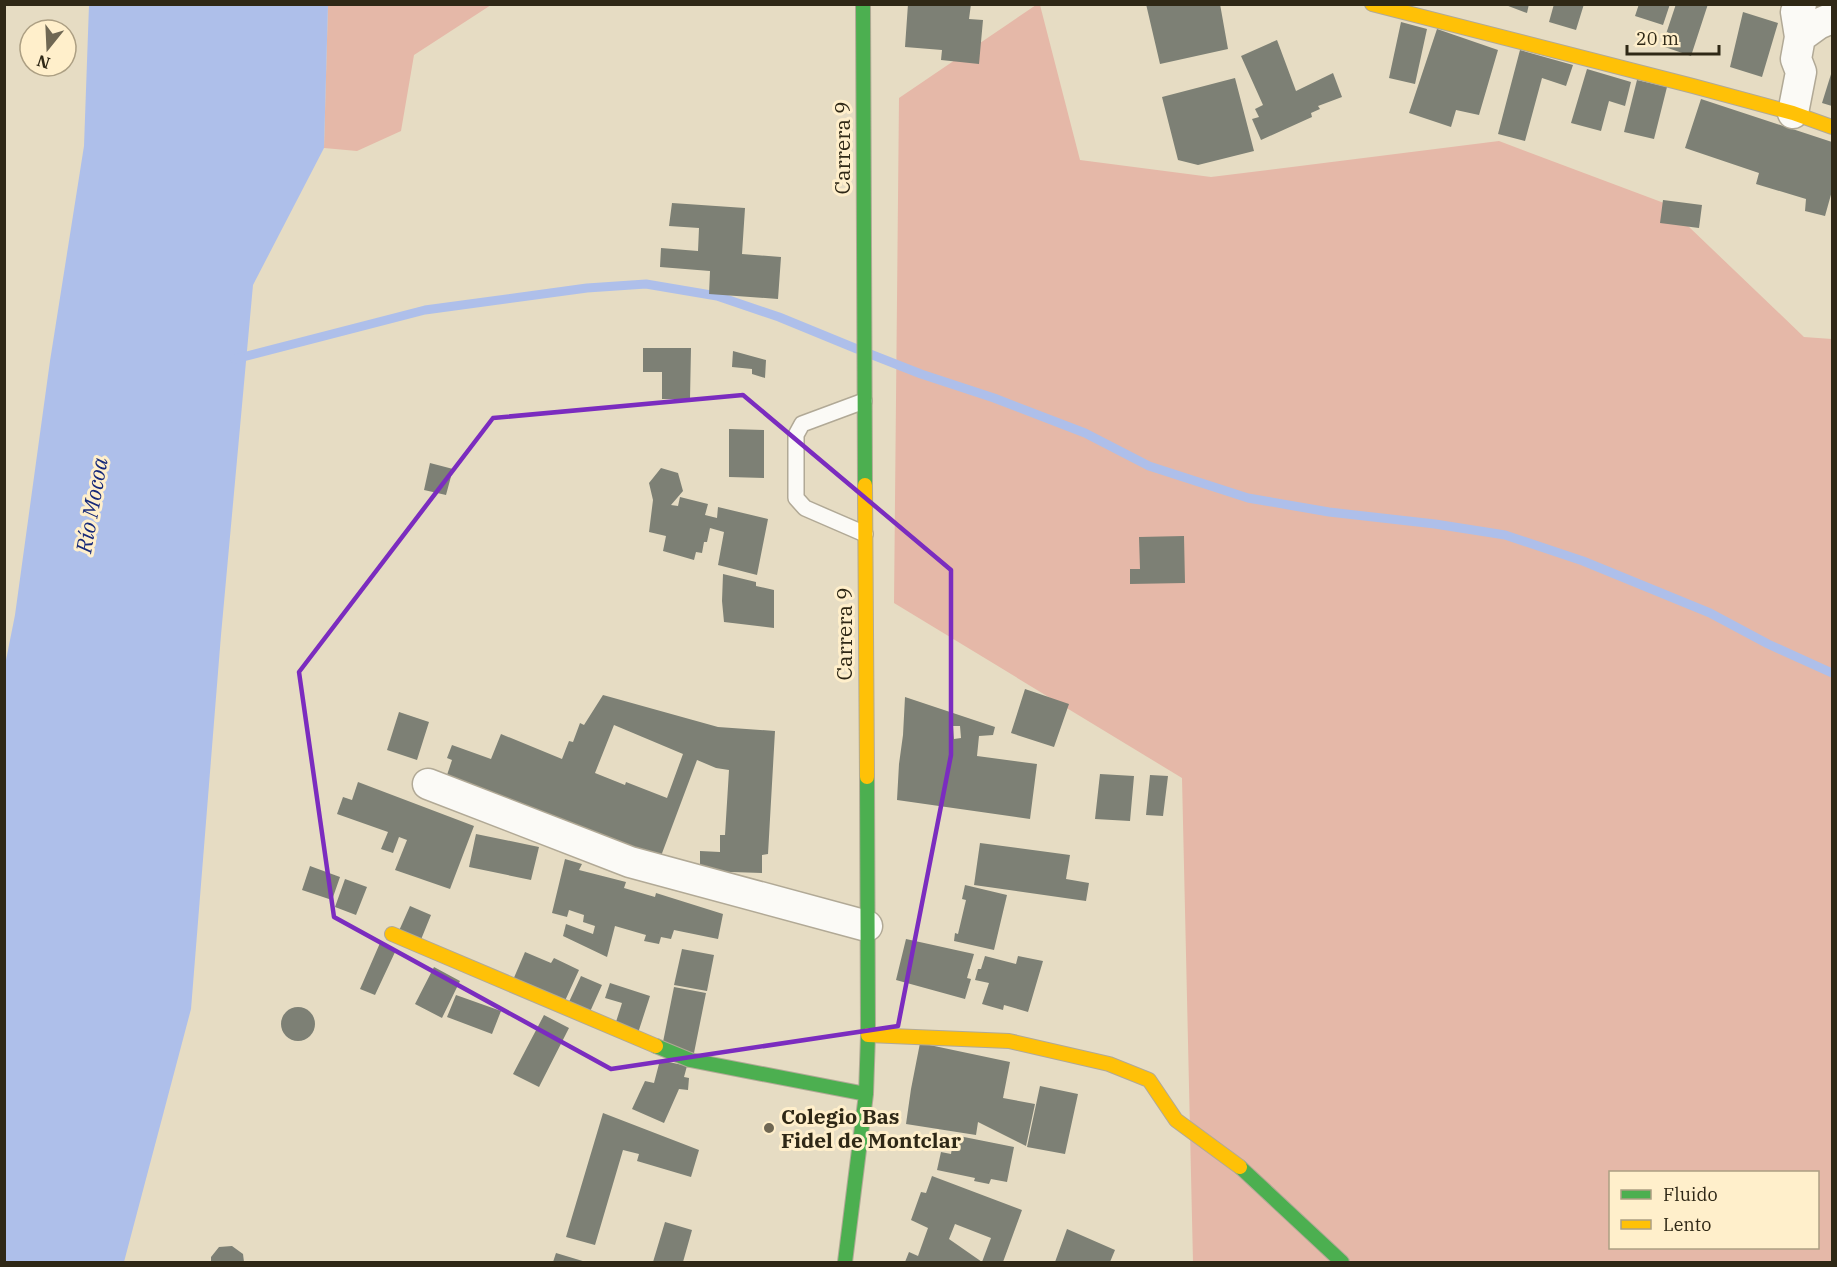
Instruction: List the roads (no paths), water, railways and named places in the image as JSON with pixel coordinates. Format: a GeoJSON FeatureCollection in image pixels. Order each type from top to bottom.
{"type":"FeatureCollection","features":[{"type":"Feature","properties":{"kind":"main road","name":"Carrera 9"},"geometry":{"type":"LineString","coordinates":[[845,1263],[866,1094],[868,1035],[862,4]]}},
{"type":"Feature","properties":{"kind":"main road"},"geometry":{"type":"LineString","coordinates":[[1372,4],[1793,113],[1833,127]]}},
{"type":"Feature","properties":{"kind":"main road"},"geometry":{"type":"LineString","coordinates":[[392,934],[690,1060],[866,1094]]}},
{"type":"Feature","properties":{"kind":"main road"},"geometry":{"type":"LineString","coordinates":[[868,1035],[1009,1041],[1109,1064],[1149,1080],[1176,1120],[1247,1172],[1342,1263]]}},
{"type":"Feature","properties":{"kind":"street"},"geometry":{"type":"LineString","coordinates":[[1793,113],[1801,72],[1796,59],[1800,37],[1796,12],[1801,4]]}},
{"type":"Feature","properties":{"kind":"street"},"geometry":{"type":"LineString","coordinates":[[1800,37],[1818,24],[1833,18]]}},
{"type":"Feature","properties":{"kind":"street"},"geometry":{"type":"LineString","coordinates":[[428,784],[630,862],[867,926]]}},
{"type":"Feature","properties":{"kind":"lane"},"geometry":{"type":"LineString","coordinates":[[864,402],[802,424],[796,435],[796,498],[805,508],[865,534]]}},
{"type":"Feature","properties":{"kind":"water","name":"Río Mocoa"},"geometry":{"type":"Polygon","coordinates":[[[89,5],[328,5],[324,148],[253,285],[221,635],[191,1009],[124,1262],[5,1262],[5,665],[15,615],[50,361],[84,146],[89,5]]]}},
{"type":"Feature","properties":{"kind":"waterway"},"geometry":{"type":"LineString","coordinates":[[235,359],[425,310],[587,288],[646,284],[717,296],[779,317],[857,349]]}},
{"type":"Feature","properties":{"kind":"waterway"},"geometry":{"type":"LineString","coordinates":[[870,354],[1085,433],[1149,466],[1248,498],[1329,512],[1435,524],[1505,535],[1583,561],[1710,613],[1768,644],[1832,673]]}},
{"type":"Feature","properties":{"kind":"place","name":"Colegio Bas Fidel de Montclar"},"geometry":{"type":"Point","coordinates":[769,1128]}}]}
